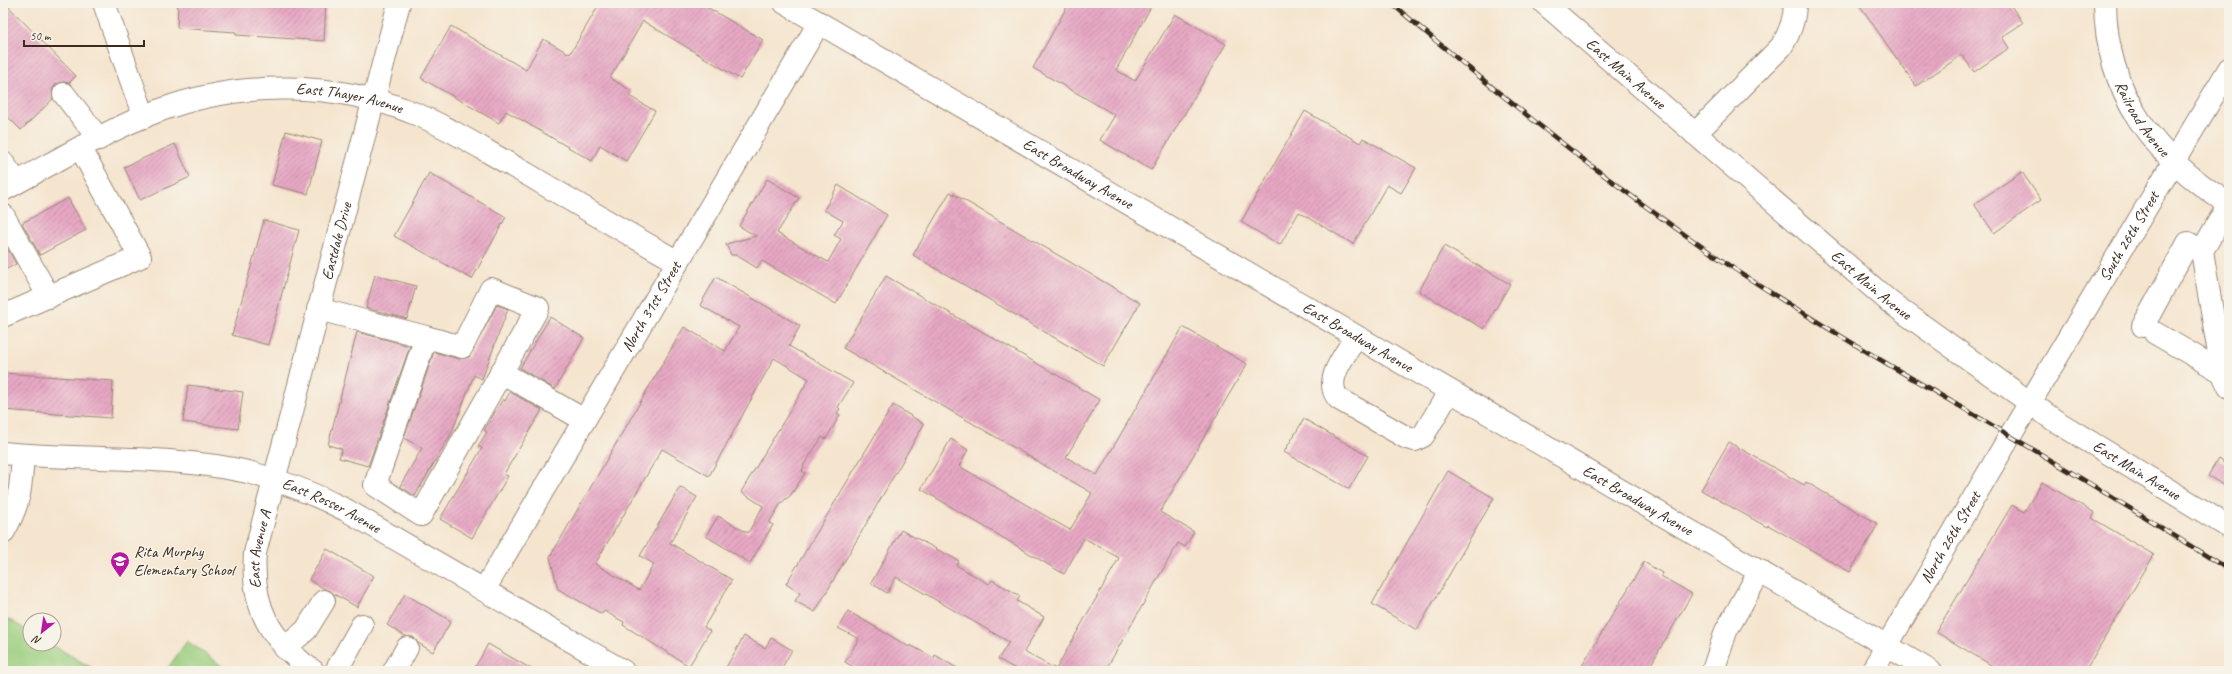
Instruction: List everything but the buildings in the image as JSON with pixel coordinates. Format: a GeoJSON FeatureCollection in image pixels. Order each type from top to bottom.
{"type":"FeatureCollection","features":[{"type":"Feature","properties":{"kind":"street"},"geometry":{"type":"LineString","coordinates":[[104,3],[144,117]]}},
{"type":"Feature","properties":{"kind":"street","name":"Eastdale Drive"},"geometry":{"type":"LineString","coordinates":[[273,479],[399,3]]}},
{"type":"Feature","properties":{"kind":"street","name":"East Broadway Avenue"},"geometry":{"type":"LineString","coordinates":[[785,3],[817,15],[1449,392],[1760,571],[1930,671]]}},
{"type":"Feature","properties":{"kind":"street","name":"East Main Avenue"},"geometry":{"type":"LineString","coordinates":[[1544,3],[1891,303],[2029,404],[2090,444],[2229,527]]}},
{"type":"Feature","properties":{"kind":"street"},"geometry":{"type":"LineString","coordinates":[[1695,134],[1781,48],[1789,35],[1793,23],[1795,3]]}},
{"type":"Feature","properties":{"kind":"street","name":"Railroad Avenue"},"geometry":{"type":"LineString","coordinates":[[2105,3],[2110,55],[2116,76],[2136,115],[2173,163],[2198,184],[2229,204]]}},
{"type":"Feature","properties":{"kind":"street","name":"North 31st Street"},"geometry":{"type":"LineString","coordinates":[[484,590],[678,262],[817,15]]}},
{"type":"Feature","properties":{"kind":"street","name":"South 26th Street"},"geometry":{"type":"LineString","coordinates":[[2029,404],[2229,69]]}},
{"type":"Feature","properties":{"kind":"street","name":"East Thayer Avenue"},"geometry":{"type":"LineString","coordinates":[[10,186],[144,117],[184,102],[211,96],[260,90],[321,91],[374,99],[435,122],[678,262]]}},
{"type":"Feature","properties":{"kind":"street"},"geometry":{"type":"LineString","coordinates":[[3,316],[140,257],[90,144],[64,94]]}},
{"type":"Feature","properties":{"kind":"street"},"geometry":{"type":"LineString","coordinates":[[3,163],[10,186]]}},
{"type":"Feature","properties":{"kind":"street"},"geometry":{"type":"LineString","coordinates":[[2225,370],[2202,251],[2229,204]]}},
{"type":"Feature","properties":{"kind":"street"},"geometry":{"type":"LineString","coordinates":[[3,215],[49,297]]}},
{"type":"Feature","properties":{"kind":"street"},"geometry":{"type":"LineString","coordinates":[[2202,251],[2188,243],[2150,329],[2225,370]]}},
{"type":"Feature","properties":{"kind":"street"},"geometry":{"type":"LineString","coordinates":[[318,309],[426,337],[462,347],[491,289],[538,308],[421,515],[375,486],[426,337]]}},
{"type":"Feature","properties":{"kind":"street"},"geometry":{"type":"LineString","coordinates":[[1356,337],[1333,377],[1332,383],[1335,394],[1346,402],[1407,438],[1415,440],[1423,436],[1449,392]]}},
{"type":"Feature","properties":{"kind":"street"},"geometry":{"type":"LineString","coordinates":[[501,372],[584,420]]}},
{"type":"Feature","properties":{"kind":"street","name":"North 26th Street"},"geometry":{"type":"LineString","coordinates":[[1872,671],[2029,404]]}},
{"type":"Feature","properties":{"kind":"street"},"geometry":{"type":"LineString","coordinates":[[3,533],[16,509],[20,495],[13,454]]}},
{"type":"Feature","properties":{"kind":"street","name":"East Rosser Avenue"},"geometry":{"type":"LineString","coordinates":[[13,454],[181,462],[226,468],[273,479],[299,488],[346,510],[623,671]]}},
{"type":"Feature","properties":{"kind":"street","name":"East Avenue A"},"geometry":{"type":"LineString","coordinates":[[273,479],[258,536],[254,570],[255,590],[262,614],[271,630],[285,648],[313,671]]}},
{"type":"Feature","properties":{"kind":"street"},"geometry":{"type":"LineString","coordinates":[[1713,671],[1726,631],[1760,571]]}},
{"type":"Feature","properties":{"kind":"street"},"geometry":{"type":"LineString","coordinates":[[285,648],[306,630],[324,601]]}},
{"type":"Feature","properties":{"kind":"street"},"geometry":{"type":"LineString","coordinates":[[336,671],[362,625]]}},
{"type":"Feature","properties":{"kind":"street"},"geometry":{"type":"LineString","coordinates":[[394,671],[408,648]]}},
{"type":"Feature","properties":{"kind":"green space"},"geometry":{"type":"Polygon","coordinates":[[[3,616],[22,627],[22,652],[62,652],[62,650],[97,671],[3,671],[3,616]]]}},
{"type":"Feature","properties":{"kind":"green space"},"geometry":{"type":"Polygon","coordinates":[[[187,641],[229,671],[173,671],[168,668],[187,641]]]}},
{"type":"Feature","properties":{"kind":"railway"},"geometry":{"type":"LineString","coordinates":[[1391,3],[1558,140],[1644,206],[1733,268],[1835,332],[2063,467],[2229,570]]}},
{"type":"Feature","properties":{"kind":"place","name":"Rita Murphy Elementary School"},"geometry":{"type":"Point","coordinates":[120,578]}}]}
